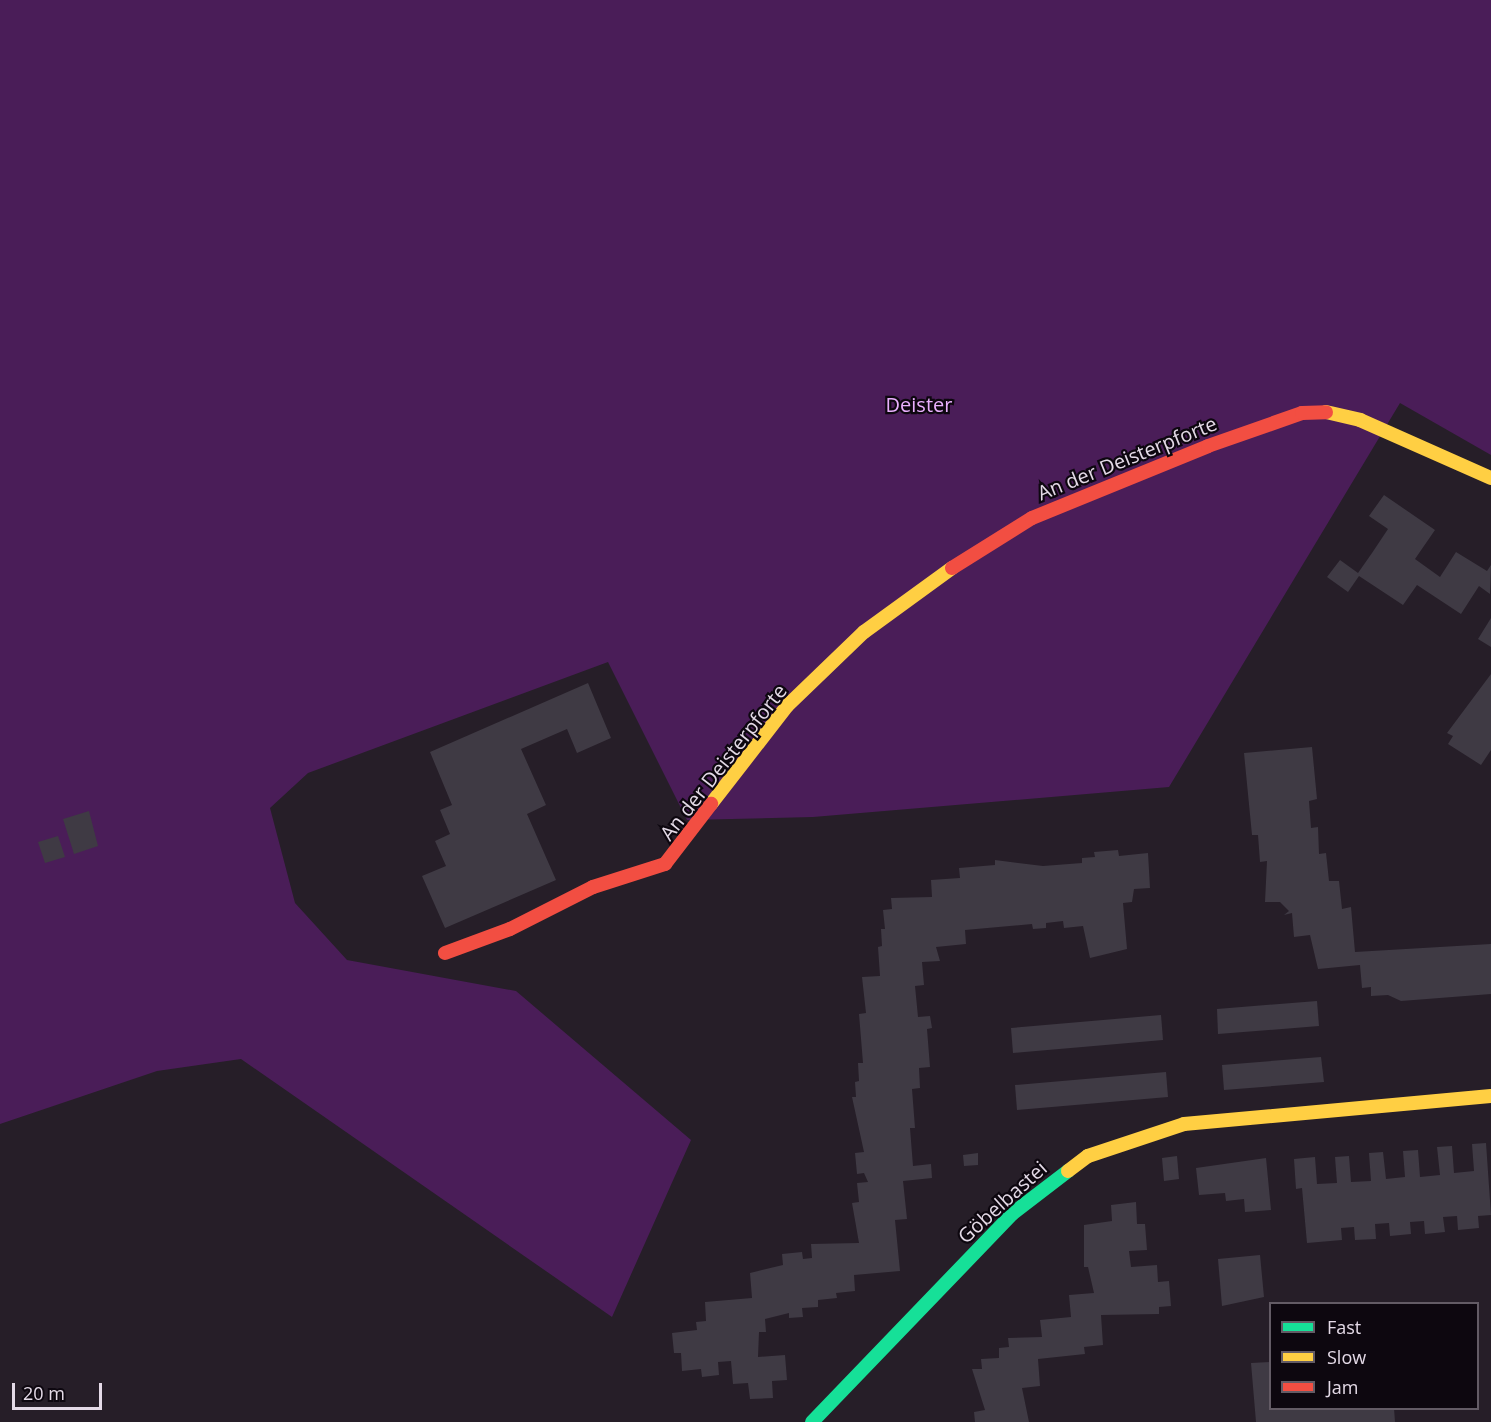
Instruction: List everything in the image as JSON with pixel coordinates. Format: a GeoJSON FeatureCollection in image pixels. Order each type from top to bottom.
{"type":"FeatureCollection","features":[{"type":"Feature","properties":{"kind":"street","name":"An der Deisterpforte"},"geometry":{"type":"LineString","coordinates":[[445,953],[510,929],[593,887],[665,864],[787,706],[864,632],[980,548],[1032,518],[1208,446],[1302,413],[1333,412],[1491,478]]}},
{"type":"Feature","properties":{"kind":"street","name":"Göbelbastei"},"geometry":{"type":"LineString","coordinates":[[812,1422],[1012,1214],[1088,1156],[1184,1124],[1491,1096]]}},
{"type":"Feature","properties":{"kind":"green space","name":"Deister"},"geometry":{"type":"Polygon","coordinates":[[[0,0],[1491,0],[1491,455],[1400,403],[1169,787],[813,817],[687,820],[608,662],[308,773],[270,808],[295,903],[347,960],[516,991],[691,1140],[612,1317],[241,1059],[157,1071],[0,1124],[0,0]]]}},
{"type":"Feature","properties":{"kind":"building"},"geometry":{"type":"Polygon","coordinates":[[[1384,495],[1435,530],[1415,559],[1440,577],[1456,552],[1487,571],[1491,565],[1490,594],[1479,586],[1461,614],[1417,585],[1403,605],[1359,576],[1348,592],[1327,577],[1340,560],[1358,573],[1372,553],[1388,529],[1369,516],[1384,495]]]}},
{"type":"Feature","properties":{"kind":"building"},"geometry":{"type":"Polygon","coordinates":[[[1491,618],[1491,647],[1478,639],[1491,618]]]}},
{"type":"Feature","properties":{"kind":"building"},"geometry":{"type":"Polygon","coordinates":[[[1491,674],[1491,750],[1481,765],[1448,744],[1453,736],[1447,733],[1491,674]]]}},
{"type":"Feature","properties":{"kind":"building"},"geometry":{"type":"Polygon","coordinates":[[[588,683],[611,738],[577,753],[567,729],[521,749],[546,805],[527,814],[556,880],[445,928],[422,876],[446,866],[435,841],[450,834],[440,810],[452,805],[430,752],[588,683]]]}},
{"type":"Feature","properties":{"kind":"building"},"geometry":{"type":"Polygon","coordinates":[[[1312,747],[1317,799],[1309,801],[1311,828],[1318,827],[1319,854],[1326,853],[1329,881],[1339,881],[1342,909],[1351,907],[1355,952],[1491,944],[1491,994],[1401,1001],[1388,995],[1371,996],[1371,987],[1362,988],[1360,965],[1318,969],[1310,935],[1294,937],[1292,913],[1284,915],[1289,911],[1280,902],[1265,902],[1267,861],[1260,862],[1258,835],[1252,835],[1244,753],[1312,747]]]}},
{"type":"Feature","properties":{"kind":"building"},"geometry":{"type":"Polygon","coordinates":[[[89,811],[98,846],[74,854],[63,819],[89,811]]]}},
{"type":"Feature","properties":{"kind":"building"},"geometry":{"type":"Polygon","coordinates":[[[58,836],[65,857],[45,863],[38,842],[58,836]]]}},
{"type":"Feature","properties":{"kind":"building"},"geometry":{"type":"Polygon","coordinates":[[[1118,850],[1119,856],[1148,853],[1150,888],[1134,889],[1132,902],[1123,903],[1127,949],[1090,958],[1083,926],[1064,928],[1063,921],[1046,923],[1046,928],[1033,929],[1032,924],[965,930],[966,944],[936,947],[940,961],[922,962],[924,985],[915,986],[918,1017],[930,1016],[932,1028],[927,1029],[930,1067],[919,1068],[920,1088],[912,1089],[915,1128],[910,1128],[913,1166],[931,1164],[932,1178],[903,1181],[907,1219],[895,1220],[900,1271],[854,1275],[855,1291],[836,1293],[837,1298],[818,1300],[818,1307],[802,1308],[803,1317],[789,1318],[789,1313],[765,1319],[766,1332],[759,1332],[758,1357],[785,1355],[787,1380],[772,1381],[773,1398],[750,1399],[748,1383],[733,1384],[731,1361],[718,1362],[719,1375],[702,1377],[701,1369],[682,1371],[681,1353],[674,1353],[672,1333],[697,1330],[696,1322],[706,1321],[705,1302],[752,1298],[750,1273],[783,1265],[782,1254],[802,1252],[803,1259],[812,1258],[811,1244],[859,1243],[852,1203],[859,1202],[857,1183],[868,1182],[864,1173],[857,1174],[855,1153],[864,1152],[852,1097],[856,1097],[855,1082],[859,1081],[858,1063],[863,1063],[859,1014],[866,1013],[862,977],[880,976],[878,947],[882,946],[881,929],[885,929],[883,910],[892,909],[891,898],[932,897],[931,880],[960,878],[959,868],[995,865],[995,860],[1043,866],[1082,863],[1082,858],[1095,857],[1094,852],[1118,850]]]}},
{"type":"Feature","properties":{"kind":"building"},"geometry":{"type":"Polygon","coordinates":[[[1317,1001],[1319,1026],[1218,1034],[1217,1009],[1317,1001]]]}},
{"type":"Feature","properties":{"kind":"building"},"geometry":{"type":"Polygon","coordinates":[[[1161,1015],[1163,1040],[1013,1053],[1011,1028],[1161,1015]]]}},
{"type":"Feature","properties":{"kind":"building"},"geometry":{"type":"Polygon","coordinates":[[[1321,1057],[1324,1082],[1224,1090],[1222,1065],[1321,1057]]]}},
{"type":"Feature","properties":{"kind":"building"},"geometry":{"type":"Polygon","coordinates":[[[1166,1072],[1168,1097],[1017,1110],[1015,1085],[1166,1072]]]}},
{"type":"Feature","properties":{"kind":"building"},"geometry":{"type":"Polygon","coordinates":[[[1486,1143],[1491,1215],[1478,1216],[1479,1228],[1458,1230],[1457,1216],[1443,1217],[1445,1232],[1425,1234],[1424,1221],[1410,1222],[1411,1234],[1390,1236],[1389,1223],[1375,1224],[1376,1239],[1355,1240],[1354,1227],[1341,1228],[1342,1240],[1307,1243],[1302,1188],[1296,1189],[1294,1159],[1315,1157],[1317,1184],[1337,1183],[1335,1157],[1349,1156],[1351,1182],[1371,1181],[1369,1153],[1383,1152],[1386,1179],[1405,1177],[1403,1151],[1418,1150],[1420,1177],[1440,1175],[1437,1147],[1452,1146],[1454,1173],[1474,1171],[1472,1144],[1486,1143]]]}},
{"type":"Feature","properties":{"kind":"building"},"geometry":{"type":"Polygon","coordinates":[[[978,1153],[978,1165],[964,1166],[963,1155],[978,1153]]]}},
{"type":"Feature","properties":{"kind":"building"},"geometry":{"type":"Polygon","coordinates":[[[1177,1156],[1179,1179],[1164,1181],[1162,1158],[1177,1156]]]}},
{"type":"Feature","properties":{"kind":"building"},"geometry":{"type":"Polygon","coordinates":[[[1266,1158],[1271,1210],[1245,1212],[1244,1199],[1226,1201],[1225,1193],[1199,1195],[1196,1168],[1266,1158]]]}},
{"type":"Feature","properties":{"kind":"building"},"geometry":{"type":"Polygon","coordinates":[[[1136,1202],[1137,1224],[1145,1224],[1147,1250],[1129,1251],[1131,1267],[1157,1265],[1158,1282],[1169,1281],[1171,1306],[1159,1307],[1159,1314],[1101,1315],[1103,1345],[1084,1347],[1085,1354],[1038,1359],[1040,1386],[1022,1388],[1029,1422],[975,1422],[974,1412],[985,1410],[972,1369],[982,1369],[981,1359],[999,1358],[999,1348],[1009,1347],[1008,1338],[1042,1337],[1040,1320],[1071,1317],[1069,1295],[1094,1293],[1088,1267],[1084,1267],[1084,1225],[1112,1221],[1111,1205],[1136,1202]]]}},
{"type":"Feature","properties":{"kind":"building"},"geometry":{"type":"Polygon","coordinates":[[[1260,1255],[1264,1297],[1222,1306],[1218,1259],[1260,1255]]]}},
{"type":"Feature","properties":{"kind":"building"},"geometry":{"type":"Polygon","coordinates":[[[1269,1362],[1269,1410],[1394,1410],[1395,1422],[1256,1422],[1251,1363],[1269,1362]]]}},
{"type":"Feature","properties":{"kind":"traffic: fast"},"geometry":{"type":"LineString","coordinates":[[812,1422],[1012,1214],[1068,1171]]}},
{"type":"Feature","properties":{"kind":"traffic: slow"},"geometry":{"type":"LineString","coordinates":[[1326,412],[1360,420],[1491,478]]}},
{"type":"Feature","properties":{"kind":"traffic: slow"},"geometry":{"type":"LineString","coordinates":[[711,804],[787,706],[864,632],[952,568]]}},
{"type":"Feature","properties":{"kind":"traffic: slow"},"geometry":{"type":"LineString","coordinates":[[1068,1171],[1088,1156],[1184,1124],[1491,1096]]}},
{"type":"Feature","properties":{"kind":"traffic: jam"},"geometry":{"type":"LineString","coordinates":[[952,568],[1032,518],[1208,446],[1302,413],[1326,412]]}},
{"type":"Feature","properties":{"kind":"traffic: jam"},"geometry":{"type":"LineString","coordinates":[[445,953],[510,929],[593,887],[665,864],[711,804]]}}]}
